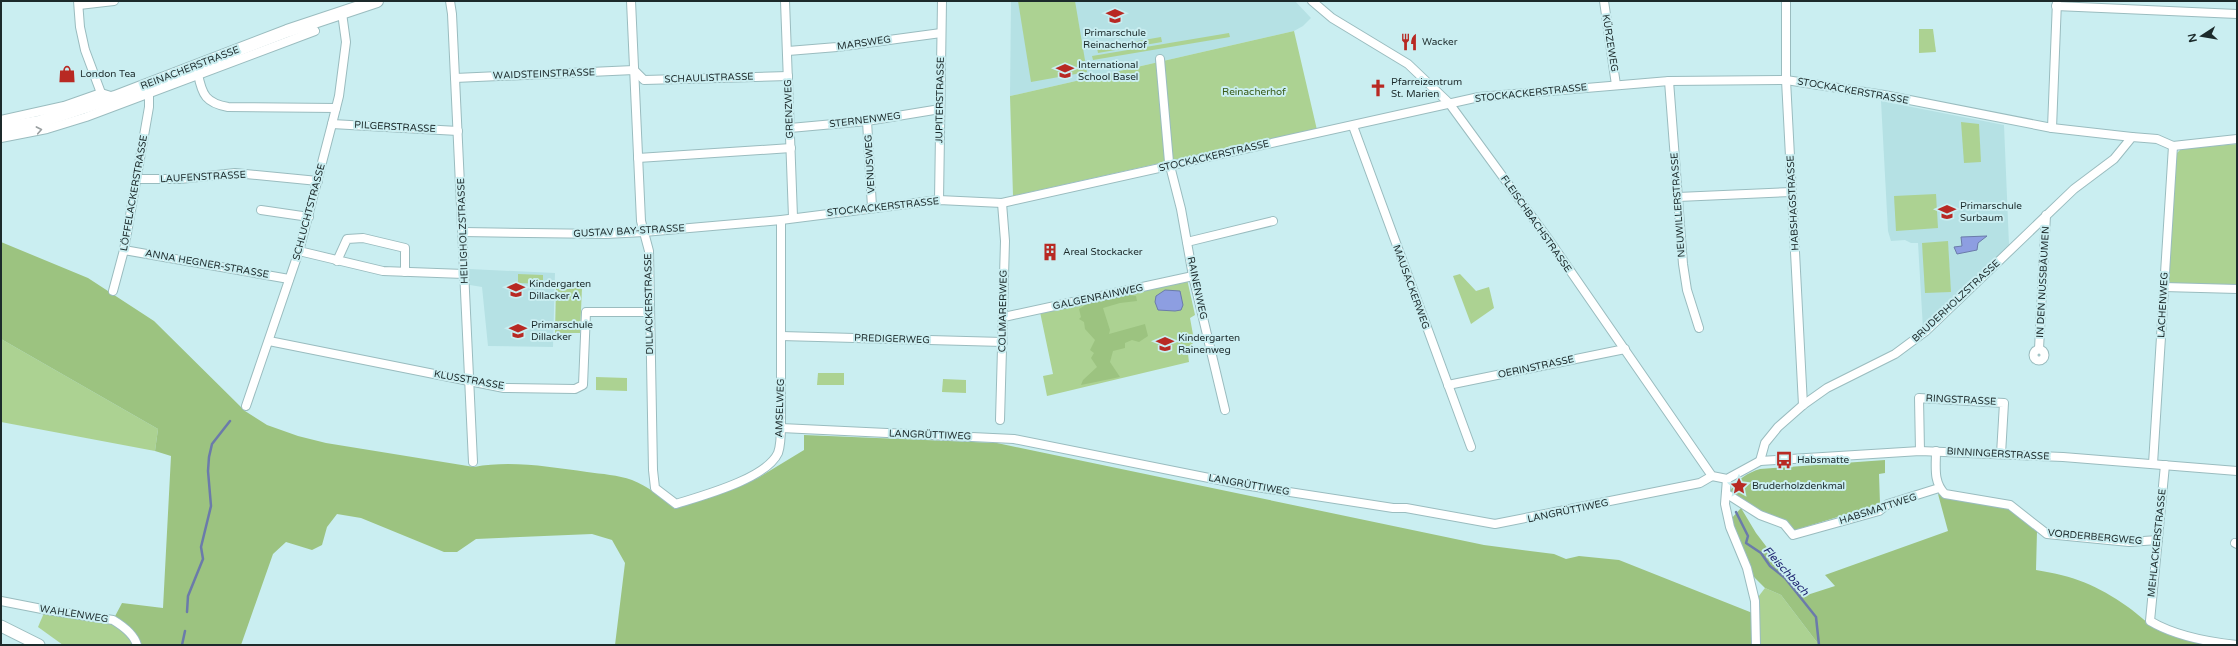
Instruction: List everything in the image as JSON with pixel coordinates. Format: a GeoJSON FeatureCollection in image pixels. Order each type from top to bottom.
{"type":"FeatureCollection","features":[{"type":"Feature","properties":{"kind":"main road","name":"REINACHERSTRASSE"},"geometry":{"type":"LineString","coordinates":[[1,129],[39,122],[114,97],[286,31],[377,1]]}},
{"type":"Feature","properties":{"kind":"main road"},"geometry":{"type":"LineString","coordinates":[[1,626],[39,645]]}},
{"type":"Feature","properties":{"kind":"street"},"geometry":{"type":"LineString","coordinates":[[101,93],[85,50],[80,27],[78,3],[114,1]]}},
{"type":"Feature","properties":{"kind":"street","name":"HEILIGHOLZSTRASSE"},"geometry":{"type":"LineString","coordinates":[[450,1],[452,14],[454,78],[464,232],[464,274],[473,462]]}},
{"type":"Feature","properties":{"kind":"street","name":"DILLACKERSTRASSE"},"geometry":{"type":"LineString","coordinates":[[631,1],[641,221],[649,251],[654,488]]}},
{"type":"Feature","properties":{"kind":"street","name":"GRENZWEG"},"geometry":{"type":"LineString","coordinates":[[785,1],[793,218]]}},
{"type":"Feature","properties":{"kind":"street","name":"JUPITERSTRASSE"},"geometry":{"type":"LineString","coordinates":[[939,200],[942,1]]}},
{"type":"Feature","properties":{"kind":"street","name":"FLEISCHBACHSTRASSE"},"geometry":{"type":"LineString","coordinates":[[1312,1],[1332,18],[1408,64],[1449,103],[1625,349],[1712,476]]}},
{"type":"Feature","properties":{"kind":"street","name":"KÜRZEWEG"},"geometry":{"type":"LineString","coordinates":[[1604,1],[1616,84]]}},
{"type":"Feature","properties":{"kind":"street","name":"HABSHAGSTRASSE"},"geometry":{"type":"LineString","coordinates":[[1786,1],[1786,80],[1803,405]]}},
{"type":"Feature","properties":{"kind":"street"},"geometry":{"type":"LineString","coordinates":[[2052,128],[2056,4],[2237,14]]}},
{"type":"Feature","properties":{"kind":"street","name":"SCHLUCHTSTRASSE"},"geometry":{"type":"LineString","coordinates":[[246,406],[299,251],[336,108],[346,42],[342,13]]}},
{"type":"Feature","properties":{"kind":"street"},"geometry":{"type":"LineString","coordinates":[[1,138],[46,129],[149,93],[316,31]]}},
{"type":"Feature","properties":{"kind":"street","name":"MARSWEG"},"geometry":{"type":"LineString","coordinates":[[788,51],[837,47],[941,33]]}},
{"type":"Feature","properties":{"kind":"street","name":"RAINENWEG"},"geometry":{"type":"LineString","coordinates":[[1160,59],[1170,166],[1193,276],[1225,410]]}},
{"type":"Feature","properties":{"kind":"street","name":"WAIDSTEINSTRASSE"},"geometry":{"type":"LineString","coordinates":[[454,78],[634,70]]}},
{"type":"Feature","properties":{"kind":"street","name":"SCHAULISTRASSE"},"geometry":{"type":"LineString","coordinates":[[634,70],[644,80],[788,76]]}},
{"type":"Feature","properties":{"kind":"street"},"geometry":{"type":"LineString","coordinates":[[198,74],[205,96],[214,104],[235,107],[336,108]]}},
{"type":"Feature","properties":{"kind":"street","name":"STOCKACKERSTRASSE"},"geometry":{"type":"LineString","coordinates":[[793,218],[872,207],[939,200],[1002,203],[1480,97],[1669,80],[1786,80],[1870,93],[2052,128],[2132,137]]}},
{"type":"Feature","properties":{"kind":"street","name":"NEUWILLERSTRASSE"},"geometry":{"type":"LineString","coordinates":[[1669,80],[1687,290],[1699,328]]}},
{"type":"Feature","properties":{"kind":"street"},"geometry":{"type":"LineString","coordinates":[[1,120],[64,106],[101,93],[114,97]]}},
{"type":"Feature","properties":{"kind":"street","name":"LÖFFELACKERSTRASSE"},"geometry":{"type":"LineString","coordinates":[[113,291],[124,250],[149,107],[149,93]]}},
{"type":"Feature","properties":{"kind":"street","name":"STERNENWEG"},"geometry":{"type":"LineString","coordinates":[[790,128],[868,121],[940,109]]}},
{"type":"Feature","properties":{"kind":"street","name":"VENUSWEG"},"geometry":{"type":"LineString","coordinates":[[868,121],[872,207]]}},
{"type":"Feature","properties":{"kind":"street","name":"PILGERSTRASSE"},"geometry":{"type":"LineString","coordinates":[[332,124],[458,131]]}},
{"type":"Feature","properties":{"kind":"street","name":"MAUSACKERWEG"},"geometry":{"type":"LineString","coordinates":[[1353,126],[1471,447]]}},
{"type":"Feature","properties":{"kind":"street"},"geometry":{"type":"LineString","coordinates":[[2132,137],[2157,139],[2173,146],[2237,140]]}},
{"type":"Feature","properties":{"kind":"street","name":"BRUDERHOLZSTRASSE"},"geometry":{"type":"LineString","coordinates":[[1760,461],[1765,443],[1778,426],[1803,405],[1827,388],[1895,354],[1926,331],[2074,189],[2114,159],[2132,137]]}},
{"type":"Feature","properties":{"kind":"street","name":"LACHENWEG"},"geometry":{"type":"LineString","coordinates":[[2153,464],[2173,146]]}},
{"type":"Feature","properties":{"kind":"street"},"geometry":{"type":"LineString","coordinates":[[638,158],[790,148]]}},
{"type":"Feature","properties":{"kind":"street","name":"LAUFENSTRASSE"},"geometry":{"type":"LineString","coordinates":[[136,179],[180,179],[235,174],[318,181]]}},
{"type":"Feature","properties":{"kind":"street"},"geometry":{"type":"LineString","coordinates":[[1678,197],[1792,192]]}},
{"type":"Feature","properties":{"kind":"street","name":"COLMARERWEG"},"geometry":{"type":"LineString","coordinates":[[1000,420],[1005,241],[1002,203]]}},
{"type":"Feature","properties":{"kind":"street"},"geometry":{"type":"LineString","coordinates":[[261,210],[308,216]]}},
{"type":"Feature","properties":{"kind":"street","name":"IN DEN NUSSBÄUMEN"},"geometry":{"type":"LineString","coordinates":[[2039,349],[2046,215]]}},
{"type":"Feature","properties":{"kind":"street","name":"GUSTAV BAY-STRASSE"},"geometry":{"type":"LineString","coordinates":[[464,232],[606,234],[644,232],[793,218]]}},
{"type":"Feature","properties":{"kind":"street","name":"AMSELWEG"},"geometry":{"type":"LineString","coordinates":[[654,488],[676,504],[747,478],[767,467],[778,453],[781,428],[781,220]]}},
{"type":"Feature","properties":{"kind":"street"},"geometry":{"type":"LineString","coordinates":[[1187,242],[1273,221]]}},
{"type":"Feature","properties":{"kind":"street"},"geometry":{"type":"LineString","coordinates":[[337,261],[347,239],[363,238],[405,248],[405,272]]}},
{"type":"Feature","properties":{"kind":"street","name":"ANNA HEGNER-STRASSE"},"geometry":{"type":"LineString","coordinates":[[124,250],[289,278]]}},
{"type":"Feature","properties":{"kind":"street"},"geometry":{"type":"LineString","coordinates":[[299,251],[383,271],[464,274]]}},
{"type":"Feature","properties":{"kind":"street","name":"GALGENRAINWEG"},"geometry":{"type":"LineString","coordinates":[[1004,317],[1193,276]]}},
{"type":"Feature","properties":{"kind":"street"},"geometry":{"type":"LineString","coordinates":[[2164,287],[2237,289]]}},
{"type":"Feature","properties":{"kind":"street","name":"KLUSSTRASSE"},"geometry":{"type":"LineString","coordinates":[[269,341],[504,388],[575,389],[583,385],[586,312],[650,312]]}},
{"type":"Feature","properties":{"kind":"street","name":"PREDIGERWEG"},"geometry":{"type":"LineString","coordinates":[[781,336],[1003,342]]}},
{"type":"Feature","properties":{"kind":"street","name":"OERINSTRASSE"},"geometry":{"type":"LineString","coordinates":[[1448,385],[1625,349]]}},
{"type":"Feature","properties":{"kind":"street","name":"RINGSTRASSE"},"geometry":{"type":"LineString","coordinates":[[1920,451],[1919,398],[2004,403],[2001,454]]}},
{"type":"Feature","properties":{"kind":"street","name":"LANGRÜTTIWEG"},"geometry":{"type":"LineString","coordinates":[[781,428],[1014,439],[1244,485],[1394,508],[1406,508],[1495,524],[1700,483],[1712,476]]}},
{"type":"Feature","properties":{"kind":"street"},"geometry":{"type":"LineString","coordinates":[[1936,451],[1936,478],[1939,488]]}},
{"type":"Feature","properties":{"kind":"street","name":"BINNINGERSTRASSE"},"geometry":{"type":"LineString","coordinates":[[1760,461],[1936,451],[2153,464],[2237,471]]}},
{"type":"Feature","properties":{"kind":"street"},"geometry":{"type":"LineString","coordinates":[[1712,476],[1726,479],[1760,461]]}},
{"type":"Feature","properties":{"kind":"street","name":"MEHLACKERSTRASSE"},"geometry":{"type":"LineString","coordinates":[[2165,465],[2150,621],[2169,630],[2202,639],[2237,645]]}},
{"type":"Feature","properties":{"kind":"street"},"geometry":{"type":"LineString","coordinates":[[1726,479],[1727,494],[1725,504],[1730,527],[1747,568],[1755,601],[1756,645]]}},
{"type":"Feature","properties":{"kind":"street","name":"HABSMATTWEG"},"geometry":{"type":"LineString","coordinates":[[1727,494],[1760,515],[1784,524],[1793,535],[1879,510],[1888,504],[1939,488]]}},
{"type":"Feature","properties":{"kind":"street","name":"VORDERBERGWEG"},"geometry":{"type":"LineString","coordinates":[[1939,488],[1945,494],[2010,505],[2047,534],[2129,542],[2158,540]]}},
{"type":"Feature","properties":{"kind":"street","name":"WAHLENWEG"},"geometry":{"type":"LineString","coordinates":[[1,601],[113,620],[121,625],[135,639],[137,645]]}},
{"type":"Feature","properties":{"kind":"shaded area","name":"International School Basel"},"geometry":{"type":"Polygon","coordinates":[[[1011,1],[1295,1],[1311,18],[1303,26],[1294,31],[1010,96],[1011,1]]]}},
{"type":"Feature","properties":{"kind":"shaded area","name":"Primarschule Surbaum"},"geometry":{"type":"Polygon","coordinates":[[[1881,101],[2004,125],[2009,245],[1923,329],[1918,243],[1911,243],[1905,240],[1891,241],[1888,231],[1881,101]]]}},
{"type":"Feature","properties":{"kind":"shaded area"},"geometry":{"type":"Polygon","coordinates":[[[469,269],[555,273],[553,347],[488,346],[482,287],[470,285],[469,269]]]}},
{"type":"Feature","properties":{"kind":"green space"},"geometry":{"type":"Polygon","coordinates":[[[1018,1],[1075,1],[1087,72],[1031,82],[1018,1]]]}},
{"type":"Feature","properties":{"kind":"green space"},"geometry":{"type":"Polygon","coordinates":[[[1919,29],[1933,29],[1936,52],[1919,53],[1919,29]]]}},
{"type":"Feature","properties":{"kind":"green space","name":"Reinacherhof"},"geometry":{"type":"Polygon","coordinates":[[[1294,31],[1317,130],[1259,141],[1013,196],[1010,96],[1294,31]]]}},
{"type":"Feature","properties":{"kind":"green space"},"geometry":{"type":"Polygon","coordinates":[[[1229,33],[1230,37],[1093,60],[1092,56],[1229,33]]]}},
{"type":"Feature","properties":{"kind":"green space"},"geometry":{"type":"Polygon","coordinates":[[[1161,37],[1162,42],[1098,53],[1097,48],[1161,37]]]}},
{"type":"Feature","properties":{"kind":"green space"},"geometry":{"type":"Polygon","coordinates":[[[1961,122],[1979,124],[1981,162],[1964,163],[1961,122]]]}},
{"type":"Feature","properties":{"kind":"green space"},"geometry":{"type":"Polygon","coordinates":[[[2237,144],[2237,286],[2171,284],[2168,279],[2175,155],[2181,149],[2237,144]]]}},
{"type":"Feature","properties":{"kind":"green space"},"geometry":{"type":"Polygon","coordinates":[[[1936,194],[1938,228],[1896,231],[1894,196],[1936,194]]]}},
{"type":"Feature","properties":{"kind":"green space"},"geometry":{"type":"Polygon","coordinates":[[[1948,241],[1951,292],[1925,293],[1922,243],[1948,241]]]}},
{"type":"Feature","properties":{"kind":"green space"},"geometry":{"type":"Polygon","coordinates":[[[1,242],[88,278],[154,321],[245,411],[267,425],[298,436],[326,443],[474,467],[502,464],[530,465],[627,478],[660,496],[675,509],[758,478],[804,450],[804,435],[997,443],[1484,545],[1554,554],[1566,559],[1579,556],[1619,560],[1755,614],[1757,645],[615,645],[625,563],[612,540],[592,534],[476,539],[457,552],[444,552],[361,518],[337,514],[327,527],[322,545],[312,550],[286,542],[273,554],[241,645],[137,645],[113,620],[122,603],[163,608],[171,456],[155,451],[158,429],[1,339],[1,242]]]}},
{"type":"Feature","properties":{"kind":"green space"},"geometry":{"type":"Polygon","coordinates":[[[518,274],[543,275],[543,284],[518,283],[518,274]]]}},
{"type":"Feature","properties":{"kind":"green space"},"geometry":{"type":"Polygon","coordinates":[[[1460,274],[1476,291],[1489,287],[1494,308],[1471,324],[1453,276],[1460,274]]]}},
{"type":"Feature","properties":{"kind":"green space"},"geometry":{"type":"Polygon","coordinates":[[[1187,279],[1195,315],[1190,318],[1194,340],[1188,354],[1189,362],[1047,396],[1043,376],[1053,374],[1040,312],[1187,279]]]}},
{"type":"Feature","properties":{"kind":"green space"},"geometry":{"type":"Polygon","coordinates":[[[556,287],[582,288],[580,333],[555,333],[556,287]]]}},
{"type":"Feature","properties":{"kind":"green space"},"geometry":{"type":"Polygon","coordinates":[[[1128,295],[1136,296],[1137,301],[1120,303],[1103,308],[1110,330],[1109,334],[1145,324],[1148,336],[1139,342],[1132,340],[1125,343],[1125,348],[1113,351],[1110,362],[1120,377],[1081,385],[1083,380],[1097,367],[1091,358],[1094,353],[1090,350],[1095,340],[1085,329],[1084,322],[1079,319],[1081,317],[1079,309],[1087,304],[1128,295]]]}},
{"type":"Feature","properties":{"kind":"green space"},"geometry":{"type":"Polygon","coordinates":[[[1,339],[158,429],[155,451],[1,422],[1,339]]]}},
{"type":"Feature","properties":{"kind":"green space"},"geometry":{"type":"Polygon","coordinates":[[[818,373],[844,373],[844,385],[817,385],[818,373]]]}},
{"type":"Feature","properties":{"kind":"green space"},"geometry":{"type":"Polygon","coordinates":[[[596,377],[627,378],[627,391],[596,390],[596,377]]]}},
{"type":"Feature","properties":{"kind":"green space"},"geometry":{"type":"Polygon","coordinates":[[[943,379],[966,380],[966,393],[942,392],[943,379]]]}},
{"type":"Feature","properties":{"kind":"green space"},"geometry":{"type":"Polygon","coordinates":[[[1885,460],[1885,473],[1879,474],[1880,504],[1792,531],[1740,502],[1730,491],[1743,477],[1760,469],[1885,460]]]}},
{"type":"Feature","properties":{"kind":"green space"},"geometry":{"type":"Polygon","coordinates":[[[1938,494],[1956,499],[1994,503],[2011,509],[2037,531],[2036,570],[2050,572],[2085,582],[2117,599],[2152,626],[2174,637],[2216,645],[1819,645],[1781,595],[1765,588],[1754,577],[1731,519],[1741,508],[1756,533],[1804,596],[1835,586],[1825,575],[1948,531],[1938,494]]]}},
{"type":"Feature","properties":{"kind":"green space"},"geometry":{"type":"Polygon","coordinates":[[[1765,588],[1781,595],[1819,645],[1756,645],[1755,601],[1765,588]]]}},
{"type":"Feature","properties":{"kind":"green space"},"geometry":{"type":"Polygon","coordinates":[[[44,613],[113,620],[137,645],[63,645],[38,627],[44,613]]]}},
{"type":"Feature","properties":{"kind":"water"},"geometry":{"type":"Polygon","coordinates":[[[1987,236],[1978,243],[1977,250],[1957,254],[1954,247],[1962,246],[1961,237],[1987,236]]]}},
{"type":"Feature","properties":{"kind":"water"},"geometry":{"type":"Polygon","coordinates":[[[1165,290],[1180,291],[1183,305],[1181,310],[1158,310],[1155,302],[1156,296],[1165,290]]]}},
{"type":"Feature","properties":{"kind":"waterway"},"geometry":{"type":"LineString","coordinates":[[187,612],[188,596],[203,559],[201,547],[211,506],[208,471],[209,457],[212,444],[230,421]]}},
{"type":"Feature","properties":{"kind":"waterway","name":"Fleischbach"},"geometry":{"type":"LineString","coordinates":[[1736,512],[1748,536],[1746,543],[1761,553],[1770,566],[1785,578],[1816,617],[1819,645]]}},
{"type":"Feature","properties":{"kind":"waterway"},"geometry":{"type":"LineString","coordinates":[[182,645],[185,631]]}},
{"type":"Feature","properties":{"kind":"place","name":"Primarschule Reinacherhof"},"geometry":{"type":"Point","coordinates":[1115,16]}},
{"type":"Feature","properties":{"kind":"place","name":"Wacker"},"geometry":{"type":"Point","coordinates":[1409,42]}},
{"type":"Feature","properties":{"kind":"place","name":"International School Basel"},"geometry":{"type":"Point","coordinates":[1065,71]}},
{"type":"Feature","properties":{"kind":"place","name":"London Tea"},"geometry":{"type":"Point","coordinates":[67,74]}},
{"type":"Feature","properties":{"kind":"place","name":"Pfarreizentrum St. Marien"},"geometry":{"type":"Point","coordinates":[1378,88]}},
{"type":"Feature","properties":{"kind":"place","name":"Primarschule Surbaum"},"geometry":{"type":"Point","coordinates":[1947,212]}},
{"type":"Feature","properties":{"kind":"place","name":"Areal Stockacker"},"geometry":{"type":"Point","coordinates":[1050,252]}},
{"type":"Feature","properties":{"kind":"place","name":"Kindergarten Dillacker A"},"geometry":{"type":"Point","coordinates":[516,290]}},
{"type":"Feature","properties":{"kind":"place","name":"Primarschule Dillacker"},"geometry":{"type":"Point","coordinates":[518,331]}},
{"type":"Feature","properties":{"kind":"place","name":"Kindergarten Rainenweg"},"geometry":{"type":"Point","coordinates":[1165,344]}},
{"type":"Feature","properties":{"kind":"place","name":"Habsmatte"},"geometry":{"type":"Point","coordinates":[1784,460]}},
{"type":"Feature","properties":{"kind":"place","name":"Bruderholzdenkmal"},"geometry":{"type":"Point","coordinates":[1739,486]}}]}
